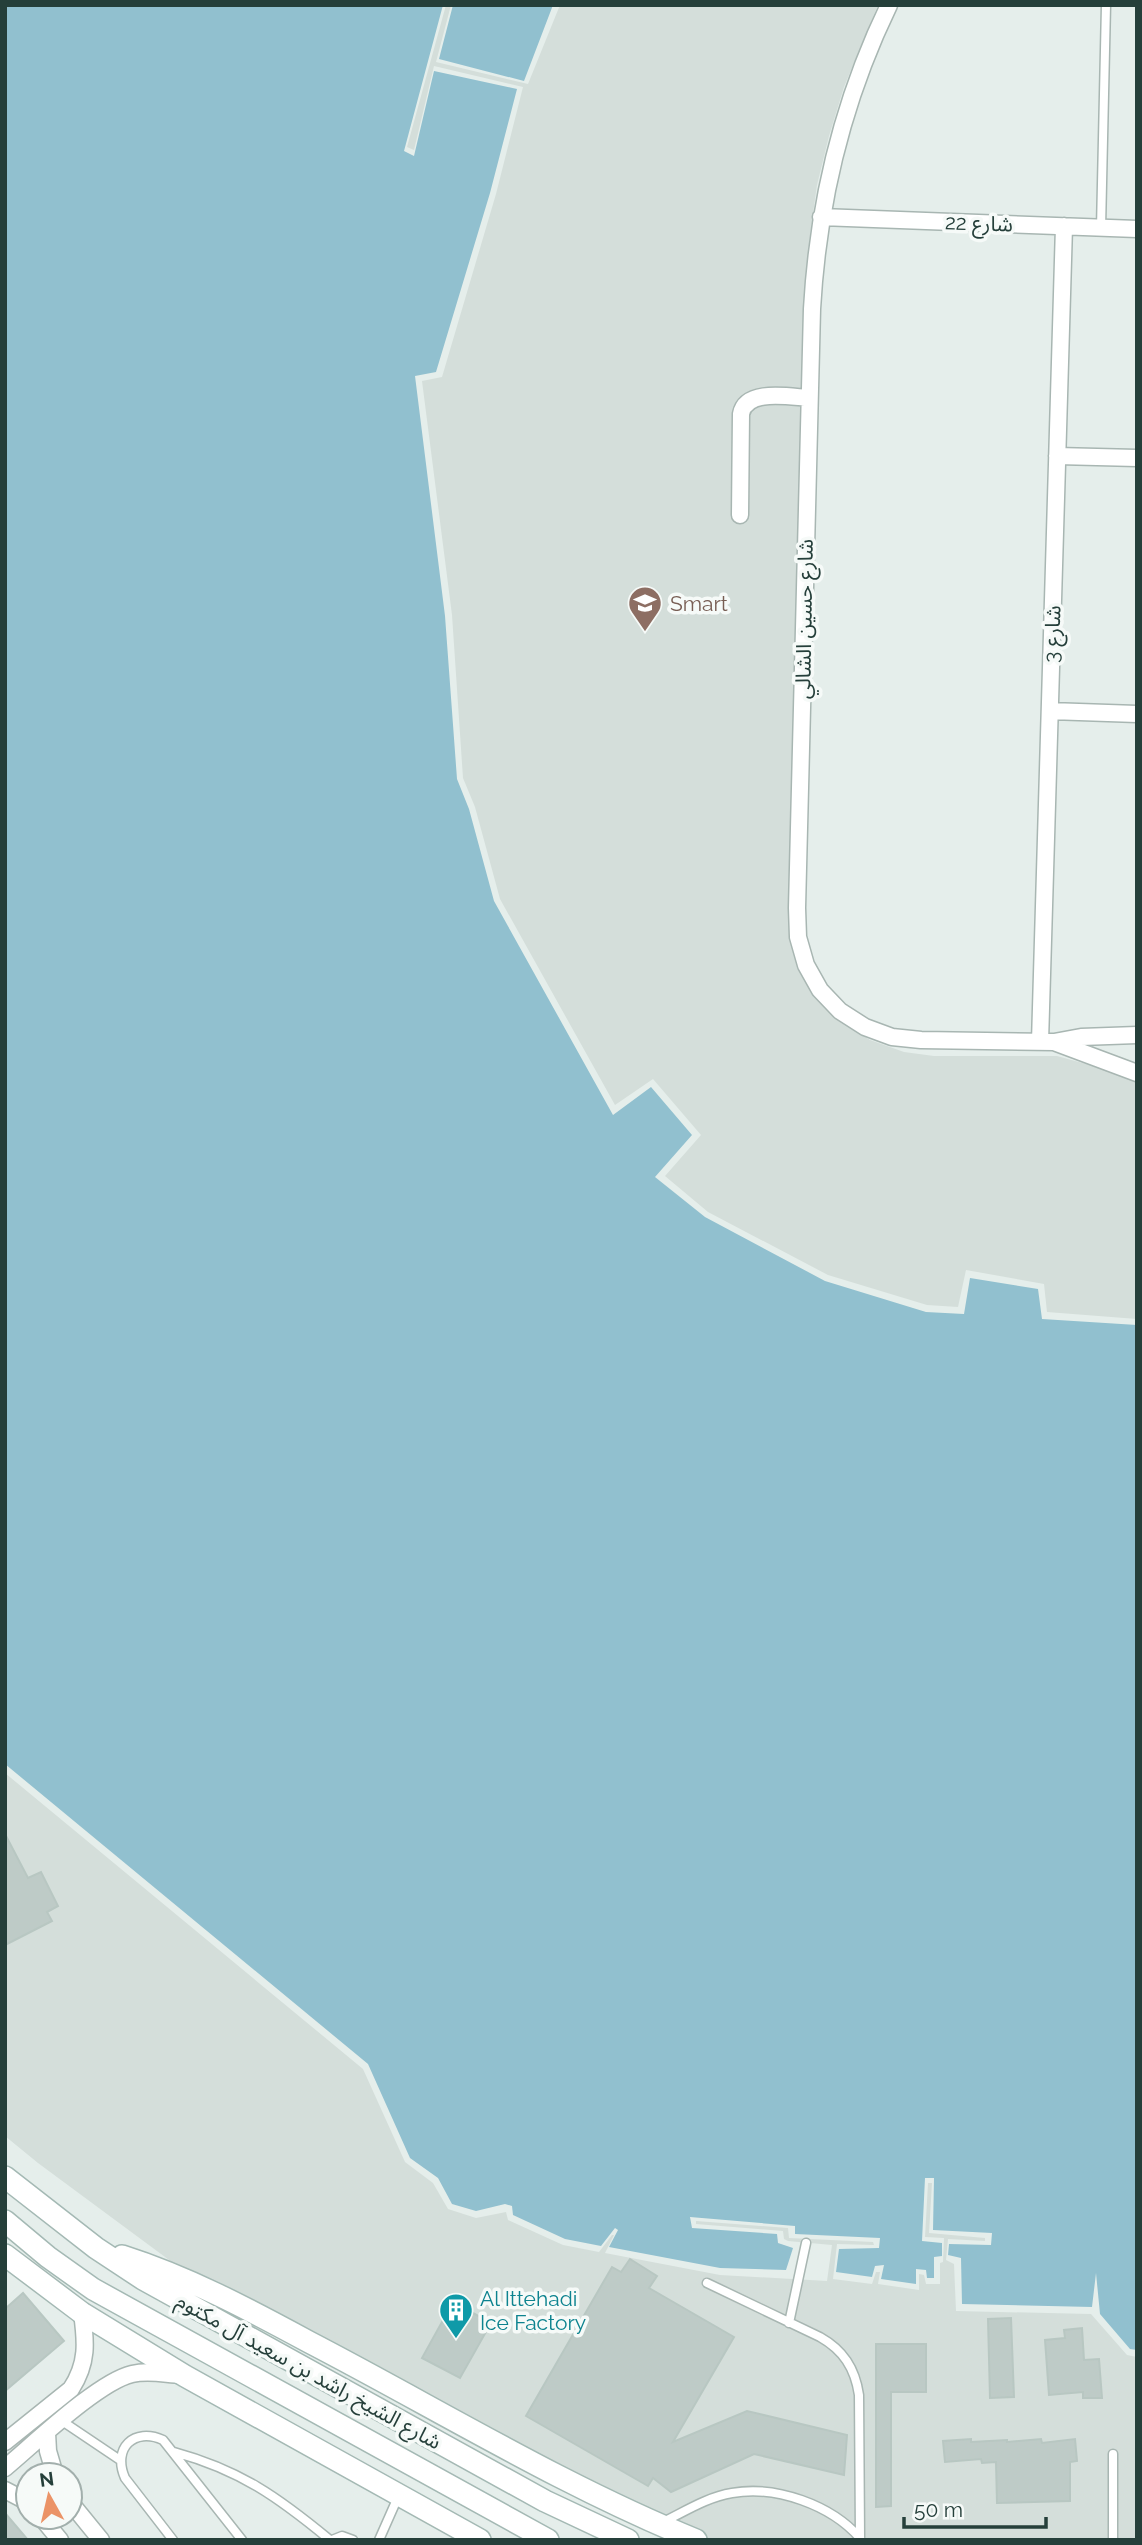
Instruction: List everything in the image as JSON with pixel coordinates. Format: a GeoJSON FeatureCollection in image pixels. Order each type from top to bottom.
{"type":"FeatureCollection","features":[{"type":"Feature","properties":{"kind":"main road","name":"شارع الشيخ راشد بن سعيد آل مكتوم"},"geometry":{"type":"LineString","coordinates":[[5,2177],[96,2248],[143,2279],[465,2458],[545,2501],[627,2540]]}},
{"type":"Feature","properties":{"kind":"main road","name":"شارع الشيخ راشد بن سعيد آل مكتوم"},"geometry":{"type":"LineString","coordinates":[[5,2221],[48,2258],[93,2289],[548,2540]]}},
{"type":"Feature","properties":{"kind":"main road"},"geometry":{"type":"LineString","coordinates":[[96,2248],[190,2280],[352,2364],[574,2486],[696,2540]]}},
{"type":"Feature","properties":{"kind":"main road"},"geometry":{"type":"LineString","coordinates":[[5,2255],[82,2313],[185,2376],[480,2540]]}},
{"type":"Feature","properties":{"kind":"street","name":"شارع حسين الشالي"},"geometry":{"type":"LineString","coordinates":[[889,5],[856,79],[842,125],[821,217],[814,279],[798,937],[806,965],[820,990],[841,1011],[865,1027],[892,1037],[1047,1042],[1081,1037],[1137,1035]]}},
{"type":"Feature","properties":{"kind":"street","name":"شارع 22"},"geometry":{"type":"LineString","coordinates":[[821,217],[1137,229]]}},
{"type":"Feature","properties":{"kind":"street","name":"شارع 3"},"geometry":{"type":"LineString","coordinates":[[1047,1042],[1050,711],[1064,226]]}},
{"type":"Feature","properties":{"kind":"street"},"geometry":{"type":"LineString","coordinates":[[740,515],[743,405],[750,399],[759,397],[810,398]]}},
{"type":"Feature","properties":{"kind":"street"},"geometry":{"type":"LineString","coordinates":[[1057,456],[1137,458]]}},
{"type":"Feature","properties":{"kind":"street"},"geometry":{"type":"LineString","coordinates":[[1050,711],[1137,714]]}},
{"type":"Feature","properties":{"kind":"street","name":"شارع حسين الشالي"},"geometry":{"type":"LineString","coordinates":[[1047,1042],[1137,1073]]}},
{"type":"Feature","properties":{"kind":"street"},"geometry":{"type":"LineString","coordinates":[[5,2442],[71,2389],[78,2378],[86,2354],[82,2313]]}},
{"type":"Feature","properties":{"kind":"street"},"geometry":{"type":"LineString","coordinates":[[5,2468],[99,2390],[120,2378],[143,2372],[185,2376]]}},
{"type":"Feature","properties":{"kind":"street"},"geometry":{"type":"LineString","coordinates":[[47,2433],[52,2461]]}},
{"type":"Feature","properties":{"kind":"street"},"geometry":{"type":"LineString","coordinates":[[84,2519],[101,2540]]}},
{"type":"Feature","properties":{"kind":"lane"},"geometry":{"type":"LineString","coordinates":[[1101,228],[1106,5]]}},
{"type":"Feature","properties":{"kind":"lane"},"geometry":{"type":"LineString","coordinates":[[789,2323],[806,2243]]}},
{"type":"Feature","properties":{"kind":"lane"},"geometry":{"type":"LineString","coordinates":[[707,2283],[831,2343],[840,2351],[853,2372],[859,2395],[861,2539]]}},
{"type":"Feature","properties":{"kind":"lane"},"geometry":{"type":"LineString","coordinates":[[62,2421],[120,2460],[125,2477],[173,2540]]}},
{"type":"Feature","properties":{"kind":"lane"},"geometry":{"type":"LineString","coordinates":[[120,2460],[128,2443],[136,2437],[145,2435],[163,2440],[242,2540]]}},
{"type":"Feature","properties":{"kind":"lane"},"geometry":{"type":"LineString","coordinates":[[174,2452],[227,2469],[253,2482],[331,2540],[342,2536],[353,2540]]}},
{"type":"Feature","properties":{"kind":"lane"},"geometry":{"type":"LineString","coordinates":[[1113,2454],[1113,2540]]}},
{"type":"Feature","properties":{"kind":"lane"},"geometry":{"type":"LineString","coordinates":[[658,2524],[717,2497],[748,2491],[816,2505],[840,2518],[861,2539]]}},
{"type":"Feature","properties":{"kind":"lane"},"geometry":{"type":"LineString","coordinates":[[379,2540],[399,2495]]}},
{"type":"Feature","properties":{"kind":"shaded area"},"geometry":{"type":"Polygon","coordinates":[[[446,5],[451,5],[436,62],[528,84],[560,5],[878,5],[844,87],[829,136],[817,185],[810,235],[789,919],[798,958],[819,998],[844,1024],[870,1040],[904,1052],[934,1056],[1057,1056],[1137,1078],[1137,1319],[1047,1312],[1044,1284],[966,1270],[958,1307],[927,1305],[828,1275],[708,1212],[665,1176],[701,1135],[653,1079],[615,1105],[500,899],[475,807],[463,778],[452,615],[422,381],[442,377],[496,194],[523,87],[434,66],[414,150],[407,147],[446,5]]]}},
{"type":"Feature","properties":{"kind":"shaded area"},"geometry":{"type":"Polygon","coordinates":[[[5,1773],[363,2069],[405,2162],[433,2183],[448,2209],[476,2218],[506,2212],[508,2220],[563,2245],[599,2252],[614,2235],[605,2253],[720,2275],[827,2281],[832,2245],[788,2241],[784,2239],[783,2231],[696,2224],[696,2221],[788,2228],[789,2238],[873,2242],[874,2245],[837,2244],[833,2279],[872,2284],[876,2272],[880,2272],[878,2284],[919,2290],[919,2274],[924,2275],[926,2284],[940,2284],[940,2263],[943,2262],[944,2238],[925,2237],[928,2183],[932,2183],[929,2233],[985,2238],[985,2241],[948,2239],[946,2260],[954,2264],[956,2311],[1091,2314],[1127,2355],[1137,2357],[1137,2540],[697,2540],[184,2271],[5,2136],[5,1773]]]}},
{"type":"Feature","properties":{"kind":"water"},"geometry":{"type":"Polygon","coordinates":[[[5,5],[443,5],[404,151],[414,156],[434,71],[517,89],[490,193],[436,372],[415,376],[445,616],[457,779],[469,809],[494,901],[613,1115],[651,1087],[692,1135],[655,1177],[705,1217],[825,1281],[926,1312],[964,1314],[970,1278],[1038,1289],[1042,1319],[1137,1325],[1137,2350],[1130,2349],[1100,2314],[1096,2273],[1092,2307],[962,2304],[961,2258],[948,2255],[949,2244],[991,2245],[992,2233],[933,2230],[934,2178],[925,2178],[922,2241],[942,2243],[942,2256],[934,2257],[934,2278],[927,2278],[926,2270],[916,2269],[916,2284],[881,2279],[884,2265],[875,2266],[872,2277],[836,2272],[839,2249],[879,2248],[880,2238],[795,2234],[795,2226],[690,2217],[692,2228],[777,2234],[778,2243],[793,2248],[786,2270],[720,2268],[609,2247],[618,2230],[615,2228],[601,2246],[565,2239],[513,2215],[512,2206],[505,2204],[476,2211],[452,2204],[438,2178],[410,2158],[368,2064],[5,1764],[5,5]]]}},
{"type":"Feature","properties":{"kind":"water"},"geometry":{"type":"Polygon","coordinates":[[[453,5],[553,5],[524,81],[439,59],[453,5]]]}},
{"type":"Feature","properties":{"kind":"building"},"geometry":{"type":"Polygon","coordinates":[[[5,1834],[28,1878],[41,1872],[58,1906],[47,1912],[52,1921],[5,1945],[5,1834]]]}},
{"type":"Feature","properties":{"kind":"building"},"geometry":{"type":"Polygon","coordinates":[[[630,2259],[657,2276],[649,2288],[734,2337],[673,2442],[747,2411],[847,2435],[844,2475],[754,2454],[671,2492],[653,2478],[648,2486],[526,2416],[612,2267],[621,2272],[630,2259]]]}},
{"type":"Feature","properties":{"kind":"building"},"geometry":{"type":"Polygon","coordinates":[[[23,2293],[64,2341],[5,2391],[5,2309],[23,2293]]]}},
{"type":"Feature","properties":{"kind":"building","name":"Al Ittehadi Ice Factory"},"geometry":{"type":"Polygon","coordinates":[[[453,2302],[491,2323],[460,2378],[422,2358],[453,2302]]]}},
{"type":"Feature","properties":{"kind":"building"},"geometry":{"type":"Polygon","coordinates":[[[1011,2318],[1014,2397],[990,2398],[988,2319],[1011,2318]]]}},
{"type":"Feature","properties":{"kind":"building"},"geometry":{"type":"Polygon","coordinates":[[[1082,2328],[1084,2360],[1099,2359],[1102,2398],[1083,2398],[1083,2392],[1049,2395],[1045,2340],[1065,2338],[1064,2330],[1082,2328]]]}},
{"type":"Feature","properties":{"kind":"building"},"geometry":{"type":"Polygon","coordinates":[[[876,2344],[926,2344],[926,2392],[891,2392],[891,2506],[876,2507],[876,2344]]]}},
{"type":"Feature","properties":{"kind":"building"},"geometry":{"type":"Polygon","coordinates":[[[971,2439],[971,2442],[1007,2442],[1041,2439],[1042,2443],[1075,2439],[1077,2461],[1070,2462],[1070,2501],[997,2503],[996,2462],[982,2463],[981,2459],[945,2462],[943,2441],[971,2439]]]}},
{"type":"Feature","properties":{"kind":"building"},"geometry":{"type":"Polygon","coordinates":[[[5,2513],[14,2524],[14,2531],[20,2531],[28,2540],[5,2540],[5,2513]]]}},
{"type":"Feature","properties":{"kind":"place","name":"Smart"},"geometry":{"type":"Point","coordinates":[645,633]}},
{"type":"Feature","properties":{"kind":"place","name":"Al Ittehadi Ice Factory"},"geometry":{"type":"Point","coordinates":[456,2340]}}]}
